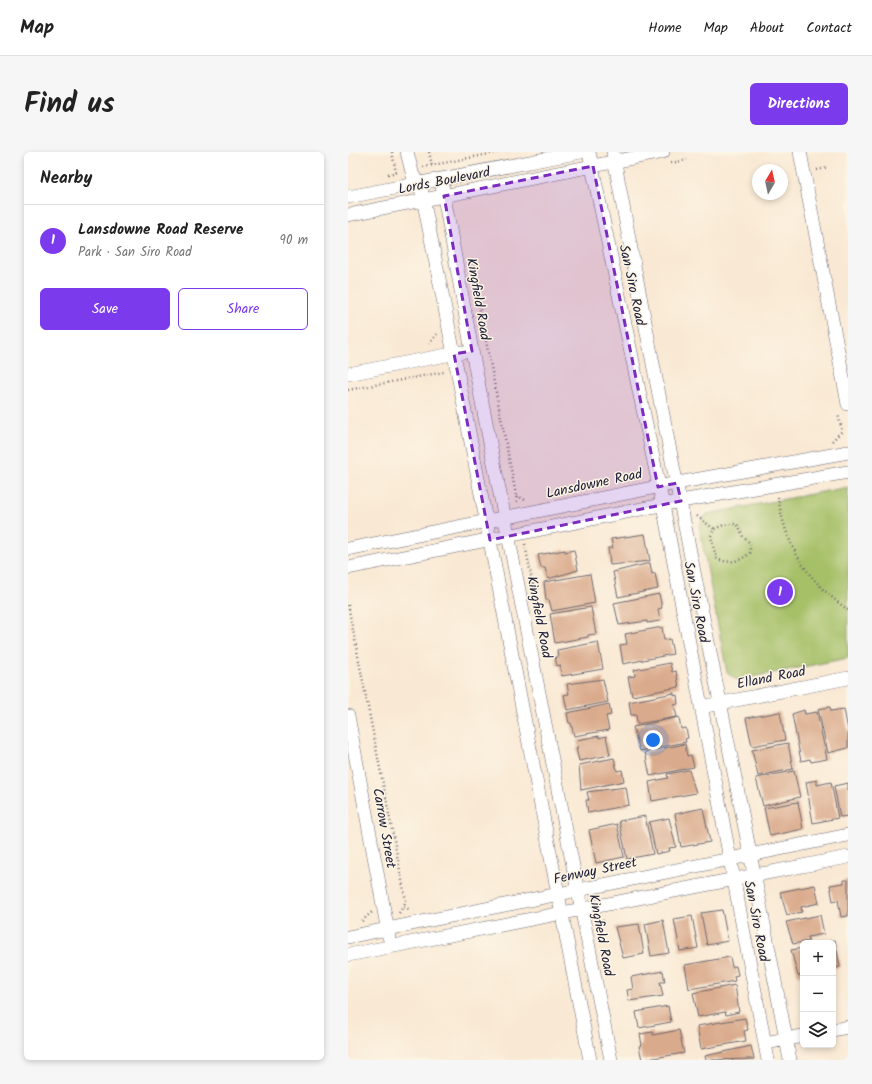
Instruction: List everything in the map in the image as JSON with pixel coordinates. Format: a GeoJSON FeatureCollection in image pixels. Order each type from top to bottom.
{"type":"FeatureCollection","features":[{"type":"Feature","properties":{"kind":"street"},"geometry":{"type":"LineString","coordinates":[[407,152],[413,176],[420,183],[590,1060]]}},
{"type":"Feature","properties":{"kind":"street","name":"Lords Boulevard"},"geometry":{"type":"LineString","coordinates":[[348,198],[441,180],[556,154],[581,152]]}},
{"type":"Feature","properties":{"kind":"street","name":"San Siro Road"},"geometry":{"type":"LineString","coordinates":[[589,152],[658,487],[663,505],[768,1060]]}},
{"type":"Feature","properties":{"kind":"street","name":"Lords Boulevard"},"geometry":{"type":"LineString","coordinates":[[348,215],[561,173],[593,166],[614,157],[663,152]]}},
{"type":"Feature","properties":{"kind":"street"},"geometry":{"type":"LineString","coordinates":[[800,152],[843,405]]}},
{"type":"Feature","properties":{"kind":"street"},"geometry":{"type":"LineString","coordinates":[[556,154],[561,173]]}},
{"type":"Feature","properties":{"kind":"street","name":"San Siro Road"},"geometry":{"type":"LineString","coordinates":[[614,157],[790,1060]]}},
{"type":"Feature","properties":{"kind":"street","name":"Kingfield Road"},"geometry":{"type":"LineString","coordinates":[[441,180],[504,518],[611,1060]]}},
{"type":"Feature","properties":{"kind":"street"},"geometry":{"type":"LineString","coordinates":[[348,374],[472,351]]}},
{"type":"Feature","properties":{"kind":"street","name":"Lansdowne Road"},"geometry":{"type":"LineString","coordinates":[[348,550],[677,483],[848,452]]}},
{"type":"Feature","properties":{"kind":"street"},"geometry":{"type":"LineString","coordinates":[[348,568],[681,501],[848,472]]}},
{"type":"Feature","properties":{"kind":"street","name":"Elland Road"},"geometry":{"type":"LineString","coordinates":[[701,707],[848,678]]}},
{"type":"Feature","properties":{"kind":"street","name":"Carrow Street"},"geometry":{"type":"LineString","coordinates":[[348,716],[390,946]]}},
{"type":"Feature","properties":{"kind":"street","name":"Fenway Street"},"geometry":{"type":"LineString","coordinates":[[348,937],[577,891],[729,858],[848,835]]}},
{"type":"Feature","properties":{"kind":"street"},"geometry":{"type":"LineString","coordinates":[[348,955],[733,879],[848,858]]}},
{"type":"Feature","properties":{"kind":"street"},"geometry":{"type":"LineString","coordinates":[[836,1029],[848,1027]]}},
{"type":"Feature","properties":{"kind":"street"},"geometry":{"type":"LineString","coordinates":[[765,1043],[800,1037]]}},
{"type":"Feature","properties":{"kind":"path"},"geometry":{"type":"LineString","coordinates":[[392,152],[396,172]]}},
{"type":"Feature","properties":{"kind":"path"},"geometry":{"type":"LineString","coordinates":[[429,152],[432,165]]}},
{"type":"Feature","properties":{"kind":"path"},"geometry":{"type":"LineString","coordinates":[[804,172],[826,168]]}},
{"type":"Feature","properties":{"kind":"path"},"geometry":{"type":"LineString","coordinates":[[472,270],[516,495]]}},
{"type":"Feature","properties":{"kind":"path"},"geometry":{"type":"LineString","coordinates":[[422,345],[430,344],[440,331]]}},
{"type":"Feature","properties":{"kind":"path"},"geometry":{"type":"LineString","coordinates":[[348,390],[444,371],[448,376]]}},
{"type":"Feature","properties":{"kind":"path"},"geometry":{"type":"LineString","coordinates":[[830,443],[842,431],[843,405]]}},
{"type":"Feature","properties":{"kind":"path"},"geometry":{"type":"LineString","coordinates":[[777,497],[790,544],[799,560],[812,578],[830,596],[848,610]]}},
{"type":"Feature","properties":{"kind":"path"},"geometry":{"type":"LineString","coordinates":[[694,513],[714,529]]}},
{"type":"Feature","properties":{"kind":"path"},"geometry":{"type":"LineString","coordinates":[[735,524],[739,526],[743,537],[750,543],[750,553],[744,558],[731,562],[725,562],[716,558],[714,556],[711,536],[714,529],[724,525],[735,524]]}},
{"type":"Feature","properties":{"kind":"path"},"geometry":{"type":"LineString","coordinates":[[348,605],[406,901],[404,907],[388,929],[367,916]]}},
{"type":"Feature","properties":{"kind":"path"},"geometry":{"type":"LineString","coordinates":[[404,907],[412,911]]}},
{"type":"Feature","properties":{"kind":"path"},"geometry":{"type":"LineString","coordinates":[[600,936],[598,928],[606,917]]}},
{"type":"Feature","properties":{"kind":"highlighted area"},"geometry":{"type":"Polygon","coordinates":[[[593,166],[658,487],[677,483],[681,501],[490,540],[454,354],[472,351],[444,196],[593,166]]]}},
{"type":"Feature","properties":{"kind":"green space"},"geometry":{"type":"Polygon","coordinates":[[[848,487],[848,658],[737,680],[727,673],[699,525],[707,514],[848,487]]]}},
{"type":"Feature","properties":{"kind":"building"},"geometry":{"type":"Polygon","coordinates":[[[645,534],[650,561],[610,565],[608,548],[613,548],[611,539],[645,534]]]}},
{"type":"Feature","properties":{"kind":"building"},"geometry":{"type":"Polygon","coordinates":[[[565,550],[565,552],[574,550],[578,570],[548,579],[545,568],[541,568],[538,555],[565,550]]]}},
{"type":"Feature","properties":{"kind":"building"},"geometry":{"type":"Polygon","coordinates":[[[650,563],[652,574],[655,573],[658,589],[618,597],[613,572],[650,563]]]}},
{"type":"Feature","properties":{"kind":"building"},"geometry":{"type":"Polygon","coordinates":[[[590,574],[595,603],[552,611],[549,600],[546,600],[544,582],[590,574]]]}},
{"type":"Feature","properties":{"kind":"building"},"geometry":{"type":"Polygon","coordinates":[[[659,594],[662,608],[658,609],[660,621],[647,623],[647,621],[619,625],[614,603],[659,594]]]}},
{"type":"Feature","properties":{"kind":"building"},"geometry":{"type":"Polygon","coordinates":[[[591,607],[596,634],[588,635],[588,637],[555,643],[550,614],[591,607]]]}},
{"type":"Feature","properties":{"kind":"building"},"geometry":{"type":"Polygon","coordinates":[[[662,627],[664,640],[670,639],[673,654],[623,664],[620,645],[627,644],[625,634],[662,627]]]}},
{"type":"Feature","properties":{"kind":"building"},"geometry":{"type":"Polygon","coordinates":[[[598,642],[603,669],[562,676],[560,665],[557,666],[555,657],[558,657],[557,650],[598,642]]]}},
{"type":"Feature","properties":{"kind":"building"},"geometry":{"type":"Polygon","coordinates":[[[670,663],[672,672],[676,671],[679,687],[632,696],[628,677],[635,676],[634,670],[670,663]]]}},
{"type":"Feature","properties":{"kind":"building"},"geometry":{"type":"Polygon","coordinates":[[[603,679],[608,702],[567,710],[564,695],[569,694],[567,684],[603,679]]]}},
{"type":"Feature","properties":{"kind":"building"},"geometry":{"type":"Polygon","coordinates":[[[674,693],[674,696],[677,695],[678,704],[674,705],[677,717],[637,724],[636,715],[631,715],[629,702],[674,693]]]}},
{"type":"Feature","properties":{"kind":"building"},"geometry":{"type":"Polygon","coordinates":[[[609,704],[611,715],[606,716],[609,730],[574,736],[567,713],[609,704]]]}},
{"type":"Feature","properties":{"kind":"building"},"geometry":{"type":"Polygon","coordinates":[[[830,707],[831,711],[844,709],[848,730],[848,748],[828,753],[818,709],[830,707]]]}},
{"type":"Feature","properties":{"kind":"building"},"geometry":{"type":"Polygon","coordinates":[[[804,710],[805,714],[817,712],[827,759],[811,762],[810,759],[801,761],[792,714],[804,710]]]}},
{"type":"Feature","properties":{"kind":"building"},"geometry":{"type":"Polygon","coordinates":[[[780,712],[785,740],[752,746],[746,718],[780,712]]]}},
{"type":"Feature","properties":{"kind":"building"},"geometry":{"type":"Polygon","coordinates":[[[679,717],[681,729],[686,728],[688,738],[685,739],[686,742],[640,751],[633,727],[679,717]]]}},
{"type":"Feature","properties":{"kind":"building"},"geometry":{"type":"Polygon","coordinates":[[[599,736],[599,738],[606,736],[610,755],[579,761],[576,748],[578,748],[577,740],[599,736]]]}},
{"type":"Feature","properties":{"kind":"building"},"geometry":{"type":"Polygon","coordinates":[[[788,743],[793,769],[758,776],[752,750],[788,743]]]}},
{"type":"Feature","properties":{"kind":"building"},"geometry":{"type":"Polygon","coordinates":[[[685,744],[687,756],[691,755],[694,767],[650,776],[645,752],[685,744]]]}},
{"type":"Feature","properties":{"kind":"building"},"geometry":{"type":"Polygon","coordinates":[[[614,758],[617,771],[622,770],[624,781],[581,790],[579,765],[614,758]]]}},
{"type":"Feature","properties":{"kind":"building"},"geometry":{"type":"Polygon","coordinates":[[[689,770],[696,793],[652,801],[649,782],[668,778],[667,774],[689,770]]]}},
{"type":"Feature","properties":{"kind":"building"},"geometry":{"type":"Polygon","coordinates":[[[794,771],[800,797],[763,806],[756,778],[794,771]]]}},
{"type":"Feature","properties":{"kind":"building"},"geometry":{"type":"Polygon","coordinates":[[[817,780],[817,785],[831,782],[838,818],[813,823],[806,782],[817,780]]]}},
{"type":"Feature","properties":{"kind":"building"},"geometry":{"type":"Polygon","coordinates":[[[848,783],[848,816],[840,817],[834,786],[848,783]]]}},
{"type":"Feature","properties":{"kind":"building"},"geometry":{"type":"Polygon","coordinates":[[[626,787],[629,805],[588,813],[586,800],[589,800],[587,792],[626,787]]]}},
{"type":"Feature","properties":{"kind":"building"},"geometry":{"type":"Polygon","coordinates":[[[798,802],[803,829],[770,836],[764,808],[798,802]]]}},
{"type":"Feature","properties":{"kind":"building"},"geometry":{"type":"Polygon","coordinates":[[[703,808],[710,842],[681,847],[675,814],[703,808]]]}},
{"type":"Feature","properties":{"kind":"building"},"geometry":{"type":"Polygon","coordinates":[[[645,816],[653,854],[627,859],[619,821],[645,816]]]}},
{"type":"Feature","properties":{"kind":"building"},"geometry":{"type":"Polygon","coordinates":[[[669,818],[676,847],[669,848],[670,851],[656,854],[649,822],[669,818]]]}},
{"type":"Feature","properties":{"kind":"building"},"geometry":{"type":"Polygon","coordinates":[[[617,824],[624,857],[596,863],[589,830],[617,824]]]}},
{"type":"Feature","properties":{"kind":"building"},"geometry":{"type":"Polygon","coordinates":[[[844,880],[848,880],[848,916],[841,917],[838,900],[833,901],[830,885],[844,883],[844,880]]]}},
{"type":"Feature","properties":{"kind":"building"},"geometry":{"type":"Polygon","coordinates":[[[815,885],[819,903],[801,907],[802,912],[787,915],[780,892],[815,885]]]}},
{"type":"Feature","properties":{"kind":"building"},"geometry":{"type":"Polygon","coordinates":[[[722,910],[728,941],[707,945],[701,913],[722,910]]]}},
{"type":"Feature","properties":{"kind":"building"},"geometry":{"type":"Polygon","coordinates":[[[820,915],[824,934],[808,937],[809,940],[800,940],[800,943],[793,944],[786,922],[820,915]]]}},
{"type":"Feature","properties":{"kind":"building"},"geometry":{"type":"Polygon","coordinates":[[[692,916],[698,948],[680,951],[674,919],[692,916]]]}},
{"type":"Feature","properties":{"kind":"building"},"geometry":{"type":"Polygon","coordinates":[[[663,920],[669,953],[651,956],[645,924],[663,920]]]}},
{"type":"Feature","properties":{"kind":"building"},"geometry":{"type":"Polygon","coordinates":[[[639,924],[644,954],[623,958],[615,927],[639,924]]]}},
{"type":"Feature","properties":{"kind":"building"},"geometry":{"type":"Polygon","coordinates":[[[836,945],[840,967],[836,968],[836,945]]]}},
{"type":"Feature","properties":{"kind":"building"},"geometry":{"type":"Polygon","coordinates":[[[800,948],[800,976],[798,976],[791,950],[800,948]]]}},
{"type":"Feature","properties":{"kind":"building"},"geometry":{"type":"Polygon","coordinates":[[[730,957],[732,967],[736,966],[738,975],[734,976],[735,981],[689,989],[685,965],[730,957]]]}},
{"type":"Feature","properties":{"kind":"building"},"geometry":{"type":"Polygon","coordinates":[[[663,971],[665,982],[660,982],[663,996],[629,1001],[627,990],[633,989],[631,977],[663,971]]]}},
{"type":"Feature","properties":{"kind":"building"},"geometry":{"type":"Polygon","coordinates":[[[735,985],[739,1012],[726,1015],[725,1012],[698,1017],[693,993],[735,985]]]}},
{"type":"Feature","properties":{"kind":"building"},"geometry":{"type":"Polygon","coordinates":[[[668,1006],[671,1022],[639,1028],[636,1012],[668,1006]]]}},
{"type":"Feature","properties":{"kind":"building"},"geometry":{"type":"Polygon","coordinates":[[[745,1018],[748,1030],[744,1031],[746,1041],[701,1049],[697,1026],[745,1018]]]}},
{"type":"Feature","properties":{"kind":"building"},"geometry":{"type":"Polygon","coordinates":[[[679,1030],[684,1053],[642,1060],[639,1046],[642,1045],[640,1034],[653,1032],[653,1035],[679,1030]]]}},
{"type":"Feature","properties":{"kind":"building"},"geometry":{"type":"Polygon","coordinates":[[[751,1046],[754,1059],[706,1060],[705,1056],[751,1046]]]}},
{"type":"Feature","properties":{"kind":"place","name":"Lansdowne Road Reserve"},"geometry":{"type":"Point","coordinates":[780,592]}}]}
